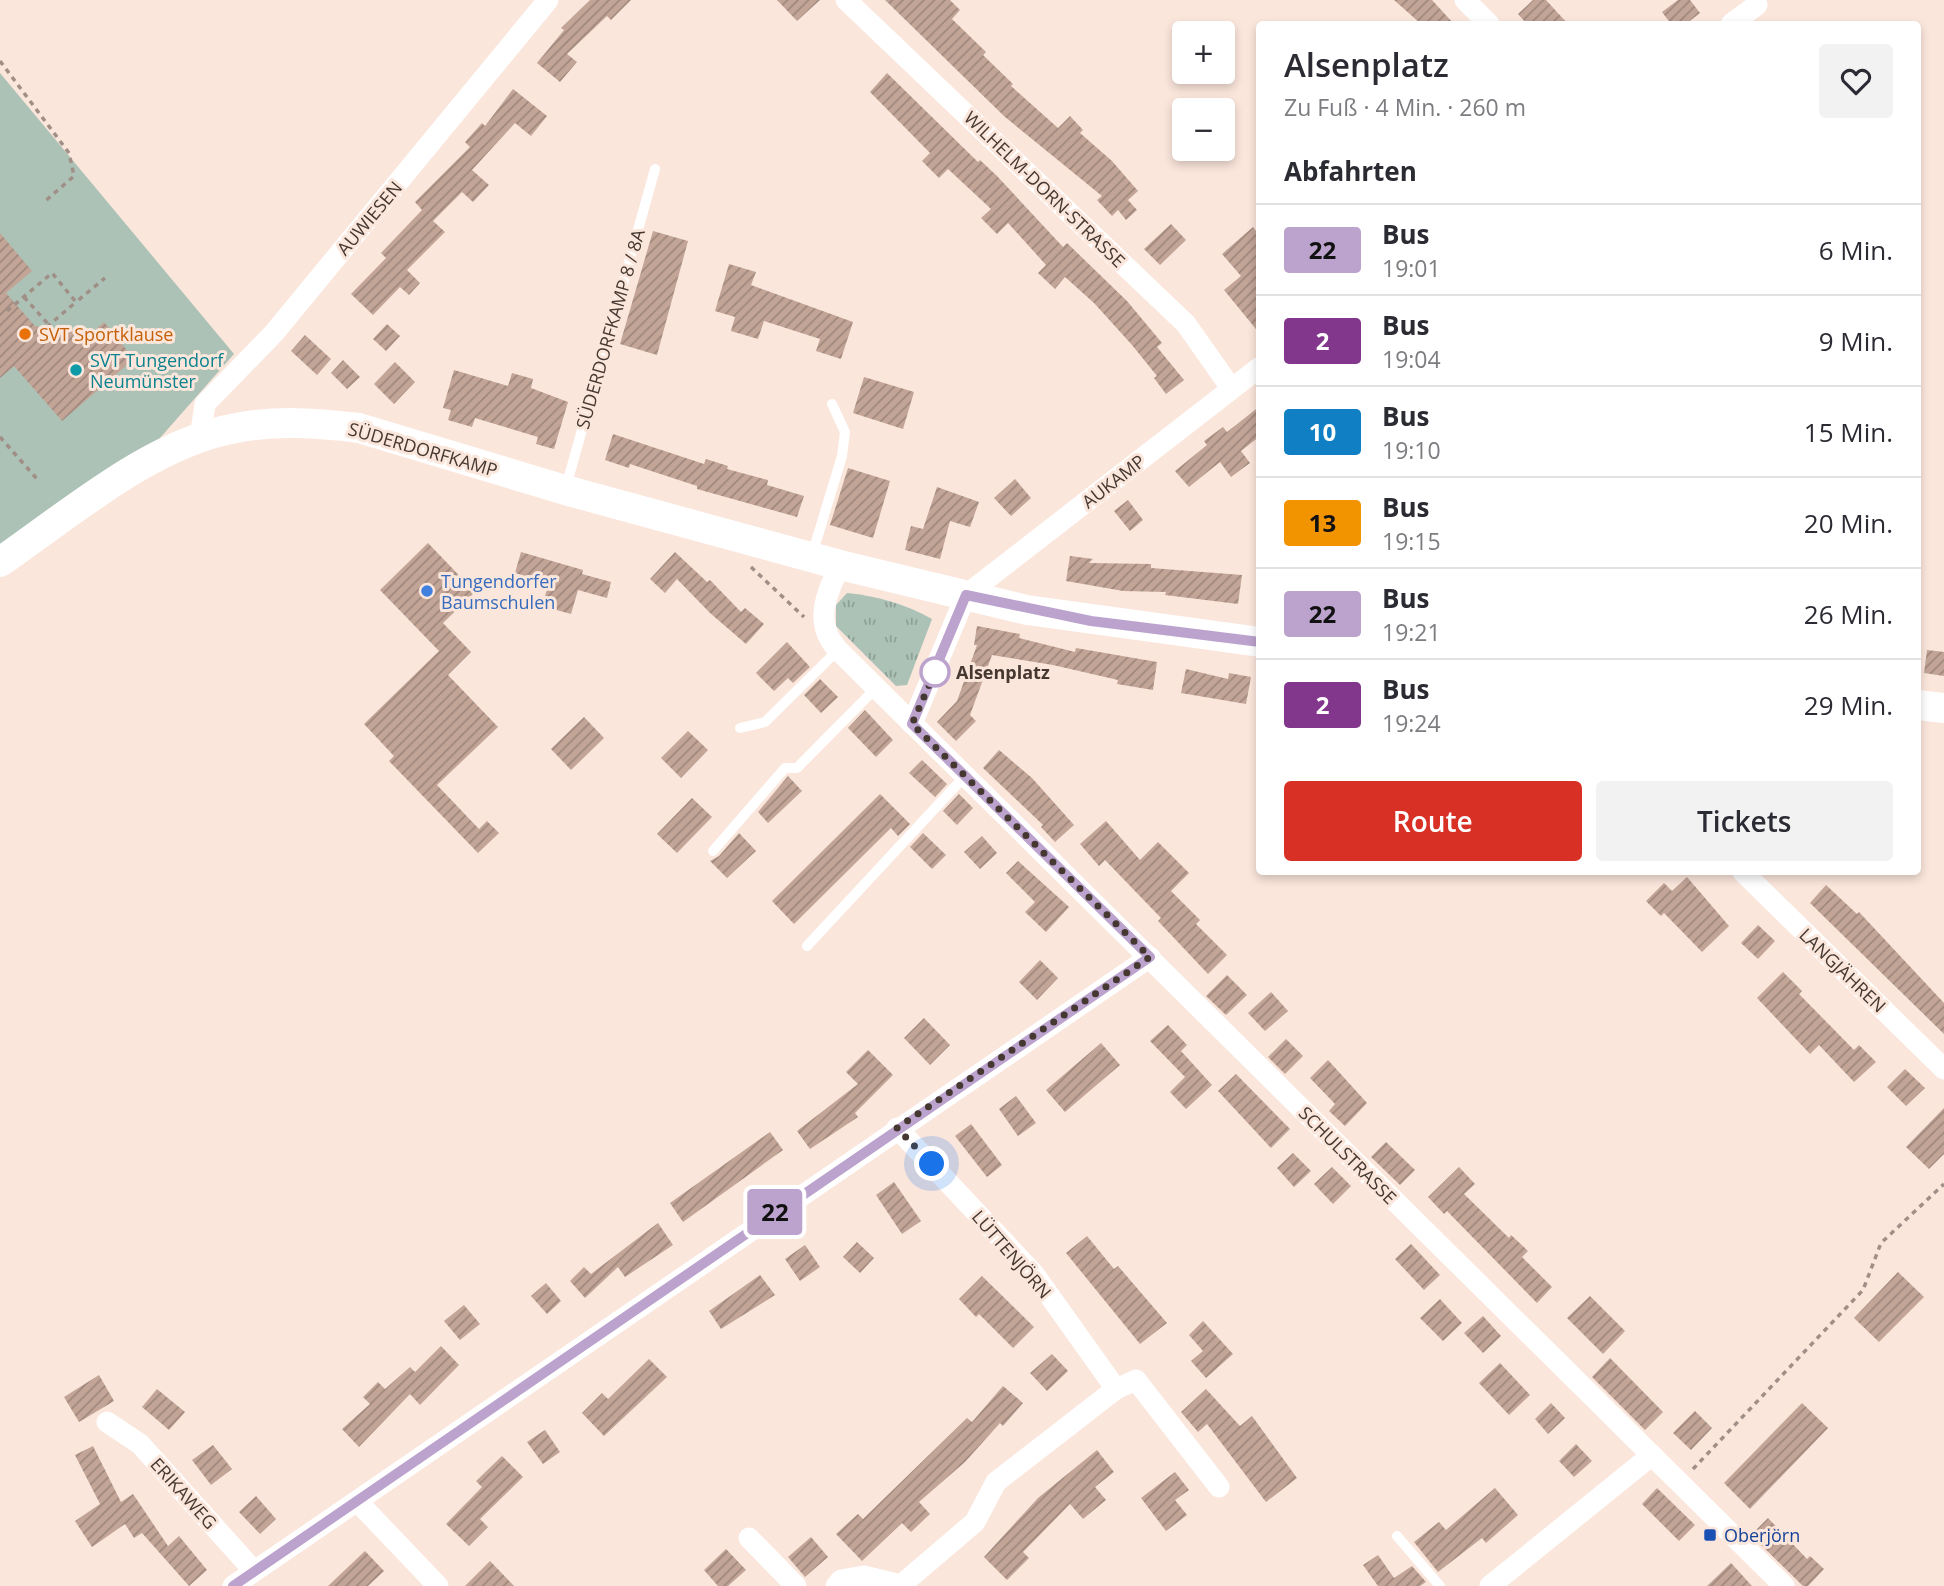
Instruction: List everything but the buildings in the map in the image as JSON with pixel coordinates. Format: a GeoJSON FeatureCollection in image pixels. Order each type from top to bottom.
{"type":"FeatureCollection","features":[{"type":"Feature","properties":{"kind":"main road","name":"SÜDERDORFKAMP"},"geometry":{"type":"LineString","coordinates":[[0,562],[133,471],[200,438],[236,428],[313,422],[359,428],[565,490],[811,557]]}},
{"type":"Feature","properties":{"kind":"main road"},"geometry":{"type":"LineString","coordinates":[[811,557],[966,595],[1091,621],[1256,642]]}},
{"type":"Feature","properties":{"kind":"main road"},"geometry":{"type":"LineString","coordinates":[[1921,705],[1944,708]]}},
{"type":"Feature","properties":{"kind":"street","name":"AUWIESEN"},"geometry":{"type":"LineString","coordinates":[[200,438],[205,404],[274,333],[548,0]]}},
{"type":"Feature","properties":{"kind":"street","name":"WILHELM-DORN-STRASSE"},"geometry":{"type":"LineString","coordinates":[[846,0],[1186,324],[1231,388]]}},
{"type":"Feature","properties":{"kind":"street"},"geometry":{"type":"LineString","coordinates":[[1465,0],[1486,21]]}},
{"type":"Feature","properties":{"kind":"street"},"geometry":{"type":"LineString","coordinates":[[1735,21],[1757,5]]}},
{"type":"Feature","properties":{"kind":"street","name":"AUKAMP"},"geometry":{"type":"LineString","coordinates":[[966,595],[1256,371]]}},
{"type":"Feature","properties":{"kind":"street"},"geometry":{"type":"LineString","coordinates":[[841,565],[829,589],[822,617],[833,645],[912,724],[966,595]]}},
{"type":"Feature","properties":{"kind":"street","name":"SCHULSTRASSE"},"geometry":{"type":"LineString","coordinates":[[912,724],[1784,1586]]}},
{"type":"Feature","properties":{"kind":"street","name":"LANGJÄHREN"},"geometry":{"type":"LineString","coordinates":[[1746,875],[1944,1069]]}},
{"type":"Feature","properties":{"kind":"street"},"geometry":{"type":"LineString","coordinates":[[233,1586],[1150,957]]}},
{"type":"Feature","properties":{"kind":"street","name":"LÜTTENJÖRN"},"geometry":{"type":"LineString","coordinates":[[897,1128],[1034,1274],[1116,1389]]}},
{"type":"Feature","properties":{"kind":"street"},"geometry":{"type":"LineString","coordinates":[[836,1586],[841,1580],[864,1576],[900,1585],[975,1522],[996,1482],[1116,1389],[1136,1380],[1219,1487]]}},
{"type":"Feature","properties":{"kind":"street","name":"ERIKAWEG"},"geometry":{"type":"LineString","coordinates":[[107,1422],[140,1444],[254,1572]]}},
{"type":"Feature","properties":{"kind":"street"},"geometry":{"type":"LineString","coordinates":[[1490,1586],[1652,1455]]}},
{"type":"Feature","properties":{"kind":"street"},"geometry":{"type":"LineString","coordinates":[[357,1501],[438,1586]]}},
{"type":"Feature","properties":{"kind":"street"},"geometry":{"type":"LineString","coordinates":[[750,1538],[796,1586]]}},
{"type":"Feature","properties":{"kind":"lane","name":"SÜDERDORFKAMP 8 / 8A"},"geometry":{"type":"LineString","coordinates":[[565,490],[655,169]]}},
{"type":"Feature","properties":{"kind":"lane"},"geometry":{"type":"LineString","coordinates":[[811,557],[844,444],[845,432],[832,404]]}},
{"type":"Feature","properties":{"kind":"lane"},"geometry":{"type":"LineString","coordinates":[[740,729],[765,722],[833,645]]}},
{"type":"Feature","properties":{"kind":"lane"},"geometry":{"type":"LineString","coordinates":[[713,851],[785,768],[797,768],[876,688]]}},
{"type":"Feature","properties":{"kind":"lane"},"geometry":{"type":"LineString","coordinates":[[807,946],[964,777]]}},
{"type":"Feature","properties":{"kind":"lane"},"geometry":{"type":"LineString","coordinates":[[1397,1536],[1440,1586]]}},
{"type":"Feature","properties":{"kind":"path"},"geometry":{"type":"LineString","coordinates":[[0,61],[69,153],[74,176],[43,203]]}},
{"type":"Feature","properties":{"kind":"path"},"geometry":{"type":"LineString","coordinates":[[7,311],[52,273],[76,302]]}},
{"type":"Feature","properties":{"kind":"path"},"geometry":{"type":"LineString","coordinates":[[48,338],[49,325],[105,278]]}},
{"type":"Feature","properties":{"kind":"path"},"geometry":{"type":"LineString","coordinates":[[24,297],[49,325]]}},
{"type":"Feature","properties":{"kind":"path"},"geometry":{"type":"LineString","coordinates":[[0,437],[37,479]]}},
{"type":"Feature","properties":{"kind":"path"},"geometry":{"type":"LineString","coordinates":[[745,561],[833,645]]}},
{"type":"Feature","properties":{"kind":"path"},"geometry":{"type":"LineString","coordinates":[[1679,1483],[1863,1290],[1881,1243],[1944,1184]]}},
{"type":"Feature","properties":{"kind":"green space"},"geometry":{"type":"Polygon","coordinates":[[[0,73],[234,354],[152,447],[0,550],[0,73]]]}},
{"type":"Feature","properties":{"kind":"green space"},"geometry":{"type":"Polygon","coordinates":[[[847,593],[891,602],[932,619],[907,685],[896,686],[836,626],[836,605],[847,593]]]}},
{"type":"Feature","properties":{"kind":"bus line","name":"22"},"geometry":{"type":"LineString","coordinates":[[233,1586],[1150,957],[912,724],[966,595],[1027,610],[1091,621],[1256,642]]}},
{"type":"Feature","properties":{"kind":"place","name":"SVT Sportklause"},"geometry":{"type":"Point","coordinates":[25,334]}},
{"type":"Feature","properties":{"kind":"place","name":"SVT Tungendorf Neumünster"},"geometry":{"type":"Point","coordinates":[76,370]}},
{"type":"Feature","properties":{"kind":"place","name":"Tungendorfer Baumschulen"},"geometry":{"type":"Point","coordinates":[427,591]}},
{"type":"Feature","properties":{"kind":"place","name":"Alsenplatz"},"geometry":{"type":"Point","coordinates":[935,672]}},
{"type":"Feature","properties":{"kind":"place","name":"Oberjörn"},"geometry":{"type":"Point","coordinates":[1710,1535]}},
{"type":"Feature","properties":{"kind":"route"},"geometry":{"type":"LineString","coordinates":[[932,1164],[897,1128],[1150,957],[912,724],[935,672]]}}]}
